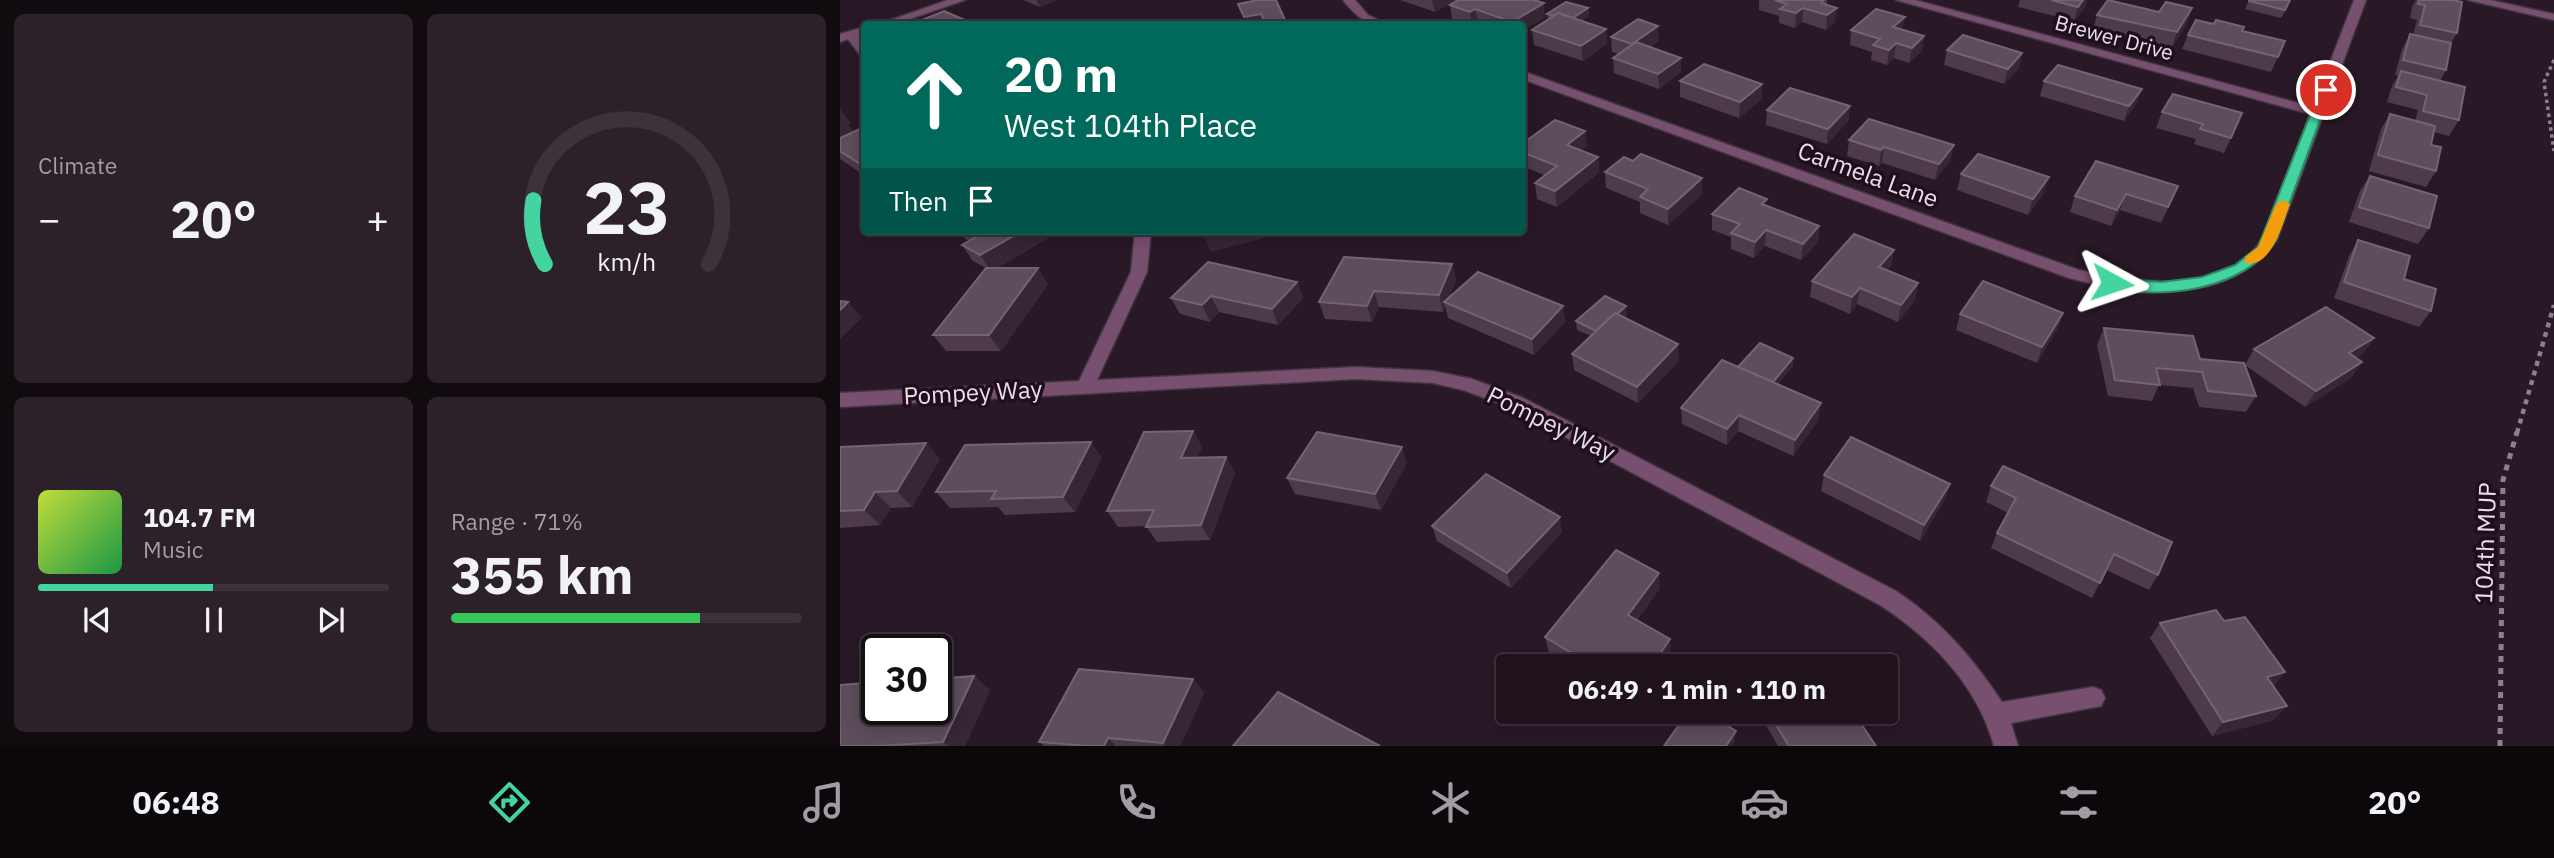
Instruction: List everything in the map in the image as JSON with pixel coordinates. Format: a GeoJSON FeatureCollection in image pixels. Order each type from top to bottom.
{"type":"FeatureCollection","features":[{"type":"Feature","properties":{"kind":"street"},"geometry":{"type":"LineString","coordinates":[[894,21],[958,0]]}},
{"type":"Feature","properties":{"kind":"street"},"geometry":{"type":"LineString","coordinates":[[1349,0],[1364,17],[1374,21]]}},
{"type":"Feature","properties":{"kind":"street","name":"Brewer Drive"},"geometry":{"type":"LineString","coordinates":[[1902,0],[2317,112]]}},
{"type":"Feature","properties":{"kind":"street","name":"Carmela Lane"},"geometry":{"type":"LineString","coordinates":[[1526,76],[2075,274],[2112,283],[2161,287],[2204,282],[2240,268],[2263,250],[2360,0]]}},
{"type":"Feature","properties":{"kind":"street"},"geometry":{"type":"LineString","coordinates":[[2474,0],[2554,17]]}},
{"type":"Feature","properties":{"kind":"street"},"geometry":{"type":"LineString","coordinates":[[845,37],[861,50]]}},
{"type":"Feature","properties":{"kind":"street"},"geometry":{"type":"LineString","coordinates":[[1085,387],[1139,272],[1143,235]]}},
{"type":"Feature","properties":{"kind":"street","name":"Pompey Way"},"geometry":{"type":"LineString","coordinates":[[840,400],[1356,373],[1433,377],[1466,384],[1515,402],[1888,598],[1918,618],[1946,644],[1970,673],[1997,714],[2006,746]]}},
{"type":"Feature","properties":{"kind":"street"},"geometry":{"type":"LineString","coordinates":[[1997,714],[2093,698]]}},
{"type":"Feature","properties":{"kind":"path"},"geometry":{"type":"LineString","coordinates":[[2554,60],[2544,82],[2554,151]]}},
{"type":"Feature","properties":{"kind":"path","name":"104th MUP"},"geometry":{"type":"LineString","coordinates":[[2500,746],[2503,480],[2554,305]]}},
{"type":"Feature","properties":{"kind":"building"},"geometry":{"type":"Polygon","coordinates":[[[1276,0],[1286,21],[1264,21],[1261,14],[1244,17],[1238,4],[1276,0]]]}},
{"type":"Feature","properties":{"kind":"building"},"geometry":{"type":"Polygon","coordinates":[[[1458,0],[1534,0],[1544,3],[1514,21],[1475,9],[1470,12],[1450,5],[1458,0]]]}},
{"type":"Feature","properties":{"kind":"building"},"geometry":{"type":"Polygon","coordinates":[[[1775,0],[1824,0],[1821,3],[1837,8],[1827,15],[1803,8],[1796,13],[1780,9],[1787,4],[1775,0]]]}},
{"type":"Feature","properties":{"kind":"building"},"geometry":{"type":"Polygon","coordinates":[[[2051,0],[2083,0],[2078,7],[2051,0]]]}},
{"type":"Feature","properties":{"kind":"building"},"geometry":{"type":"Polygon","coordinates":[[[2108,0],[2159,12],[2166,2],[2192,8],[2177,32],[2097,15],[2108,0]]]}},
{"type":"Feature","properties":{"kind":"building"},"geometry":{"type":"Polygon","coordinates":[[[2249,0],[2290,0],[2285,10],[2249,0]]]}},
{"type":"Feature","properties":{"kind":"building"},"geometry":{"type":"Polygon","coordinates":[[[2419,0],[2462,2],[2457,33],[2420,25],[2425,5],[2418,4],[2419,0]]]}},
{"type":"Feature","properties":{"kind":"building"},"geometry":{"type":"Polygon","coordinates":[[[1566,2],[1588,8],[1573,18],[1558,13],[1554,16],[1547,14],[1566,2]]]}},
{"type":"Feature","properties":{"kind":"building"},"geometry":{"type":"Polygon","coordinates":[[[1876,9],[1905,17],[1893,27],[1924,36],[1912,48],[1896,43],[1889,50],[1873,45],[1880,39],[1851,30],[1876,9]]]}},
{"type":"Feature","properties":{"kind":"building"},"geometry":{"type":"Polygon","coordinates":[[[944,11],[967,21],[919,21],[944,11]]]}},
{"type":"Feature","properties":{"kind":"building"},"geometry":{"type":"Polygon","coordinates":[[[1558,13],[1606,29],[1581,46],[1532,30],[1558,13]]]}},
{"type":"Feature","properties":{"kind":"building"},"geometry":{"type":"Polygon","coordinates":[[[1638,19],[1658,26],[1632,44],[1611,37],[1638,19]]]}},
{"type":"Feature","properties":{"kind":"building"},"geometry":{"type":"Polygon","coordinates":[[[2196,20],[2214,24],[2216,20],[2244,27],[2242,31],[2285,41],[2278,57],[2188,35],[2196,20]]]}},
{"type":"Feature","properties":{"kind":"building"},"geometry":{"type":"Polygon","coordinates":[[[2410,34],[2451,43],[2446,70],[2403,60],[2410,34]]]}},
{"type":"Feature","properties":{"kind":"building"},"geometry":{"type":"Polygon","coordinates":[[[1963,35],[2022,53],[2008,69],[1947,50],[1963,35]]]}},
{"type":"Feature","properties":{"kind":"building"},"geometry":{"type":"Polygon","coordinates":[[[1636,42],[1681,58],[1658,74],[1613,58],[1636,42]]]}},
{"type":"Feature","properties":{"kind":"building"},"geometry":{"type":"Polygon","coordinates":[[[1704,64],[1762,84],[1740,102],[1680,81],[1704,64]]]}},
{"type":"Feature","properties":{"kind":"building"},"geometry":{"type":"Polygon","coordinates":[[[2058,65],[2142,89],[2129,106],[2044,81],[2058,65]]]}},
{"type":"Feature","properties":{"kind":"building"},"geometry":{"type":"Polygon","coordinates":[[[2401,71],[2465,87],[2459,120],[2423,111],[2427,95],[2396,87],[2401,71]]]}},
{"type":"Feature","properties":{"kind":"building"},"geometry":{"type":"Polygon","coordinates":[[[1790,88],[1850,106],[1828,129],[1767,110],[1790,88]]]}},
{"type":"Feature","properties":{"kind":"building"},"geometry":{"type":"Polygon","coordinates":[[[2173,94],[2242,113],[2231,138],[2200,129],[2203,124],[2162,112],[2173,94]]]}},
{"type":"Feature","properties":{"kind":"building"},"geometry":{"type":"Polygon","coordinates":[[[2390,114],[2435,126],[2431,145],[2441,147],[2436,171],[2378,155],[2390,114]]]}},
{"type":"Feature","properties":{"kind":"building"},"geometry":{"type":"Polygon","coordinates":[[[1869,119],[1954,145],[1939,164],[1884,147],[1881,150],[1849,140],[1869,119]]]}},
{"type":"Feature","properties":{"kind":"building"},"geometry":{"type":"Polygon","coordinates":[[[1555,120],[1585,131],[1567,145],[1598,157],[1555,191],[1535,183],[1557,166],[1526,154],[1526,141],[1555,120]]]}},
{"type":"Feature","properties":{"kind":"building"},"geometry":{"type":"Polygon","coordinates":[[[861,128],[861,164],[840,151],[840,138],[861,128]]]}},
{"type":"Feature","properties":{"kind":"building"},"geometry":{"type":"Polygon","coordinates":[[[1641,154],[1702,178],[1668,209],[1640,197],[1648,189],[1605,172],[1624,157],[1633,161],[1641,154]]]}},
{"type":"Feature","properties":{"kind":"building"},"geometry":{"type":"Polygon","coordinates":[[[1978,154],[2049,177],[2033,199],[1961,174],[1978,154]]]}},
{"type":"Feature","properties":{"kind":"building"},"geometry":{"type":"Polygon","coordinates":[[[2096,161],[2178,186],[2168,207],[2126,194],[2117,210],[2075,196],[2096,161]]]}},
{"type":"Feature","properties":{"kind":"building"},"geometry":{"type":"Polygon","coordinates":[[[2370,176],[2437,196],[2429,228],[2359,207],[2370,176]]]}},
{"type":"Feature","properties":{"kind":"building"},"geometry":{"type":"Polygon","coordinates":[[[1739,188],[1767,199],[1762,204],[1819,226],[1803,244],[1766,230],[1755,242],[1731,233],[1740,224],[1712,214],[1739,188]]]}},
{"type":"Feature","properties":{"kind":"building"},"geometry":{"type":"Polygon","coordinates":[[[1854,234],[1894,250],[1879,267],[1918,283],[1901,305],[1860,288],[1852,297],[1812,281],[1854,234]]]}},
{"type":"Feature","properties":{"kind":"building"},"geometry":{"type":"Polygon","coordinates":[[[1015,235],[980,255],[962,245],[978,236],[1015,235]]]}},
{"type":"Feature","properties":{"kind":"building"},"geometry":{"type":"Polygon","coordinates":[[[2358,240],[2410,256],[2404,279],[2436,289],[2431,311],[2344,282],[2358,240]]]}},
{"type":"Feature","properties":{"kind":"building"},"geometry":{"type":"Polygon","coordinates":[[[1344,257],[1452,264],[1439,295],[1374,291],[1367,306],[1319,302],[1344,257]]]}},
{"type":"Feature","properties":{"kind":"building"},"geometry":{"type":"Polygon","coordinates":[[[1208,262],[1297,282],[1272,309],[1211,296],[1202,305],[1171,298],[1208,262]]]}},
{"type":"Feature","properties":{"kind":"building"},"geometry":{"type":"Polygon","coordinates":[[[986,268],[1038,268],[989,335],[933,335],[986,268]]]}},
{"type":"Feature","properties":{"kind":"building"},"geometry":{"type":"Polygon","coordinates":[[[1478,272],[1563,306],[1532,339],[1444,302],[1478,272]]]}},
{"type":"Feature","properties":{"kind":"building"},"geometry":{"type":"Polygon","coordinates":[[[1983,281],[2063,313],[2042,347],[1960,314],[1983,281]]]}},
{"type":"Feature","properties":{"kind":"building"},"geometry":{"type":"Polygon","coordinates":[[[1605,296],[1626,306],[1596,331],[1576,321],[1605,296]]]}},
{"type":"Feature","properties":{"kind":"building"},"geometry":{"type":"Polygon","coordinates":[[[840,301],[848,302],[840,310],[840,301]]]}},
{"type":"Feature","properties":{"kind":"building"},"geometry":{"type":"Polygon","coordinates":[[[2326,307],[2374,338],[2349,353],[2362,362],[2316,391],[2254,349],[2326,307]]]}},
{"type":"Feature","properties":{"kind":"building"},"geometry":{"type":"Polygon","coordinates":[[[1615,313],[1678,344],[1637,387],[1572,354],[1615,313]]]}},
{"type":"Feature","properties":{"kind":"building"},"geometry":{"type":"Polygon","coordinates":[[[2104,328],[2193,336],[2200,359],[2244,363],[2256,396],[2208,391],[2202,372],[2156,368],[2160,385],[2115,380],[2104,328]]]}},
{"type":"Feature","properties":{"kind":"building"},"geometry":{"type":"Polygon","coordinates":[[[1760,343],[1793,358],[1773,382],[1738,367],[1760,343]]]}},
{"type":"Feature","properties":{"kind":"building"},"geometry":{"type":"Polygon","coordinates":[[[1722,360],[1821,403],[1795,440],[1739,415],[1727,429],[1681,408],[1722,360]]]}},
{"type":"Feature","properties":{"kind":"building"},"geometry":{"type":"Polygon","coordinates":[[[1193,431],[1181,458],[1226,457],[1201,525],[1146,527],[1154,510],[1107,511],[1144,432],[1193,431]]]}},
{"type":"Feature","properties":{"kind":"building"},"geometry":{"type":"Polygon","coordinates":[[[1317,432],[1402,447],[1375,494],[1287,478],[1317,432]]]}},
{"type":"Feature","properties":{"kind":"building"},"geometry":{"type":"Polygon","coordinates":[[[1851,437],[1950,484],[1924,525],[1824,475],[1851,437]]]}},
{"type":"Feature","properties":{"kind":"building"},"geometry":{"type":"Polygon","coordinates":[[[1091,442],[1063,497],[991,499],[996,491],[936,492],[965,445],[1091,442]]]}},
{"type":"Feature","properties":{"kind":"building"},"geometry":{"type":"Polygon","coordinates":[[[926,443],[897,491],[875,492],[864,510],[840,511],[840,447],[926,443]]]}},
{"type":"Feature","properties":{"kind":"building"},"geometry":{"type":"Polygon","coordinates":[[[2003,466],[2172,542],[2158,575],[2114,554],[2100,583],[1997,533],[2016,498],[1991,486],[2003,466]]]}},
{"type":"Feature","properties":{"kind":"building"},"geometry":{"type":"Polygon","coordinates":[[[1486,474],[1560,517],[1507,573],[1432,526],[1486,474]]]}},
{"type":"Feature","properties":{"kind":"building"},"geometry":{"type":"Polygon","coordinates":[[[1616,550],[1659,573],[1628,615],[1670,639],[1660,654],[1573,654],[1545,637],[1616,550]]]}},
{"type":"Feature","properties":{"kind":"building"},"geometry":{"type":"Polygon","coordinates":[[[2216,610],[2224,621],[2245,617],[2285,672],[2267,677],[2287,706],[2223,722],[2160,623],[2216,610]]]}},
{"type":"Feature","properties":{"kind":"building"},"geometry":{"type":"Polygon","coordinates":[[[1079,669],[1193,679],[1163,743],[1108,738],[1104,746],[1039,742],[1079,669]]]}},
{"type":"Feature","properties":{"kind":"building"},"geometry":{"type":"Polygon","coordinates":[[[974,676],[952,723],[952,678],[974,676]]]}},
{"type":"Feature","properties":{"kind":"building"},"geometry":{"type":"Polygon","coordinates":[[[861,683],[861,725],[951,725],[943,742],[840,746],[840,685],[861,683]]]}},
{"type":"Feature","properties":{"kind":"building"},"geometry":{"type":"Polygon","coordinates":[[[1278,692],[1380,746],[1233,746],[1278,692]]]}},
{"type":"Feature","properties":{"kind":"building"},"geometry":{"type":"Polygon","coordinates":[[[1680,724],[1725,724],[1736,731],[1726,746],[1664,746],[1680,724]]]}},
{"type":"Feature","properties":{"kind":"building"},"geometry":{"type":"Polygon","coordinates":[[[1775,724],[1861,724],[1876,746],[1789,746],[1775,724]]]}},
{"type":"Feature","properties":{"kind":"slow traffic"},"geometry":{"type":"LineString","coordinates":[[2251,260],[2263,250],[2269,240],[2283,204]]}},
{"type":"Feature","properties":{"kind":"route"},"geometry":{"type":"LineString","coordinates":[[2112,283],[2161,287],[2204,282],[2240,268],[2263,250],[2326,90]]}}]}
